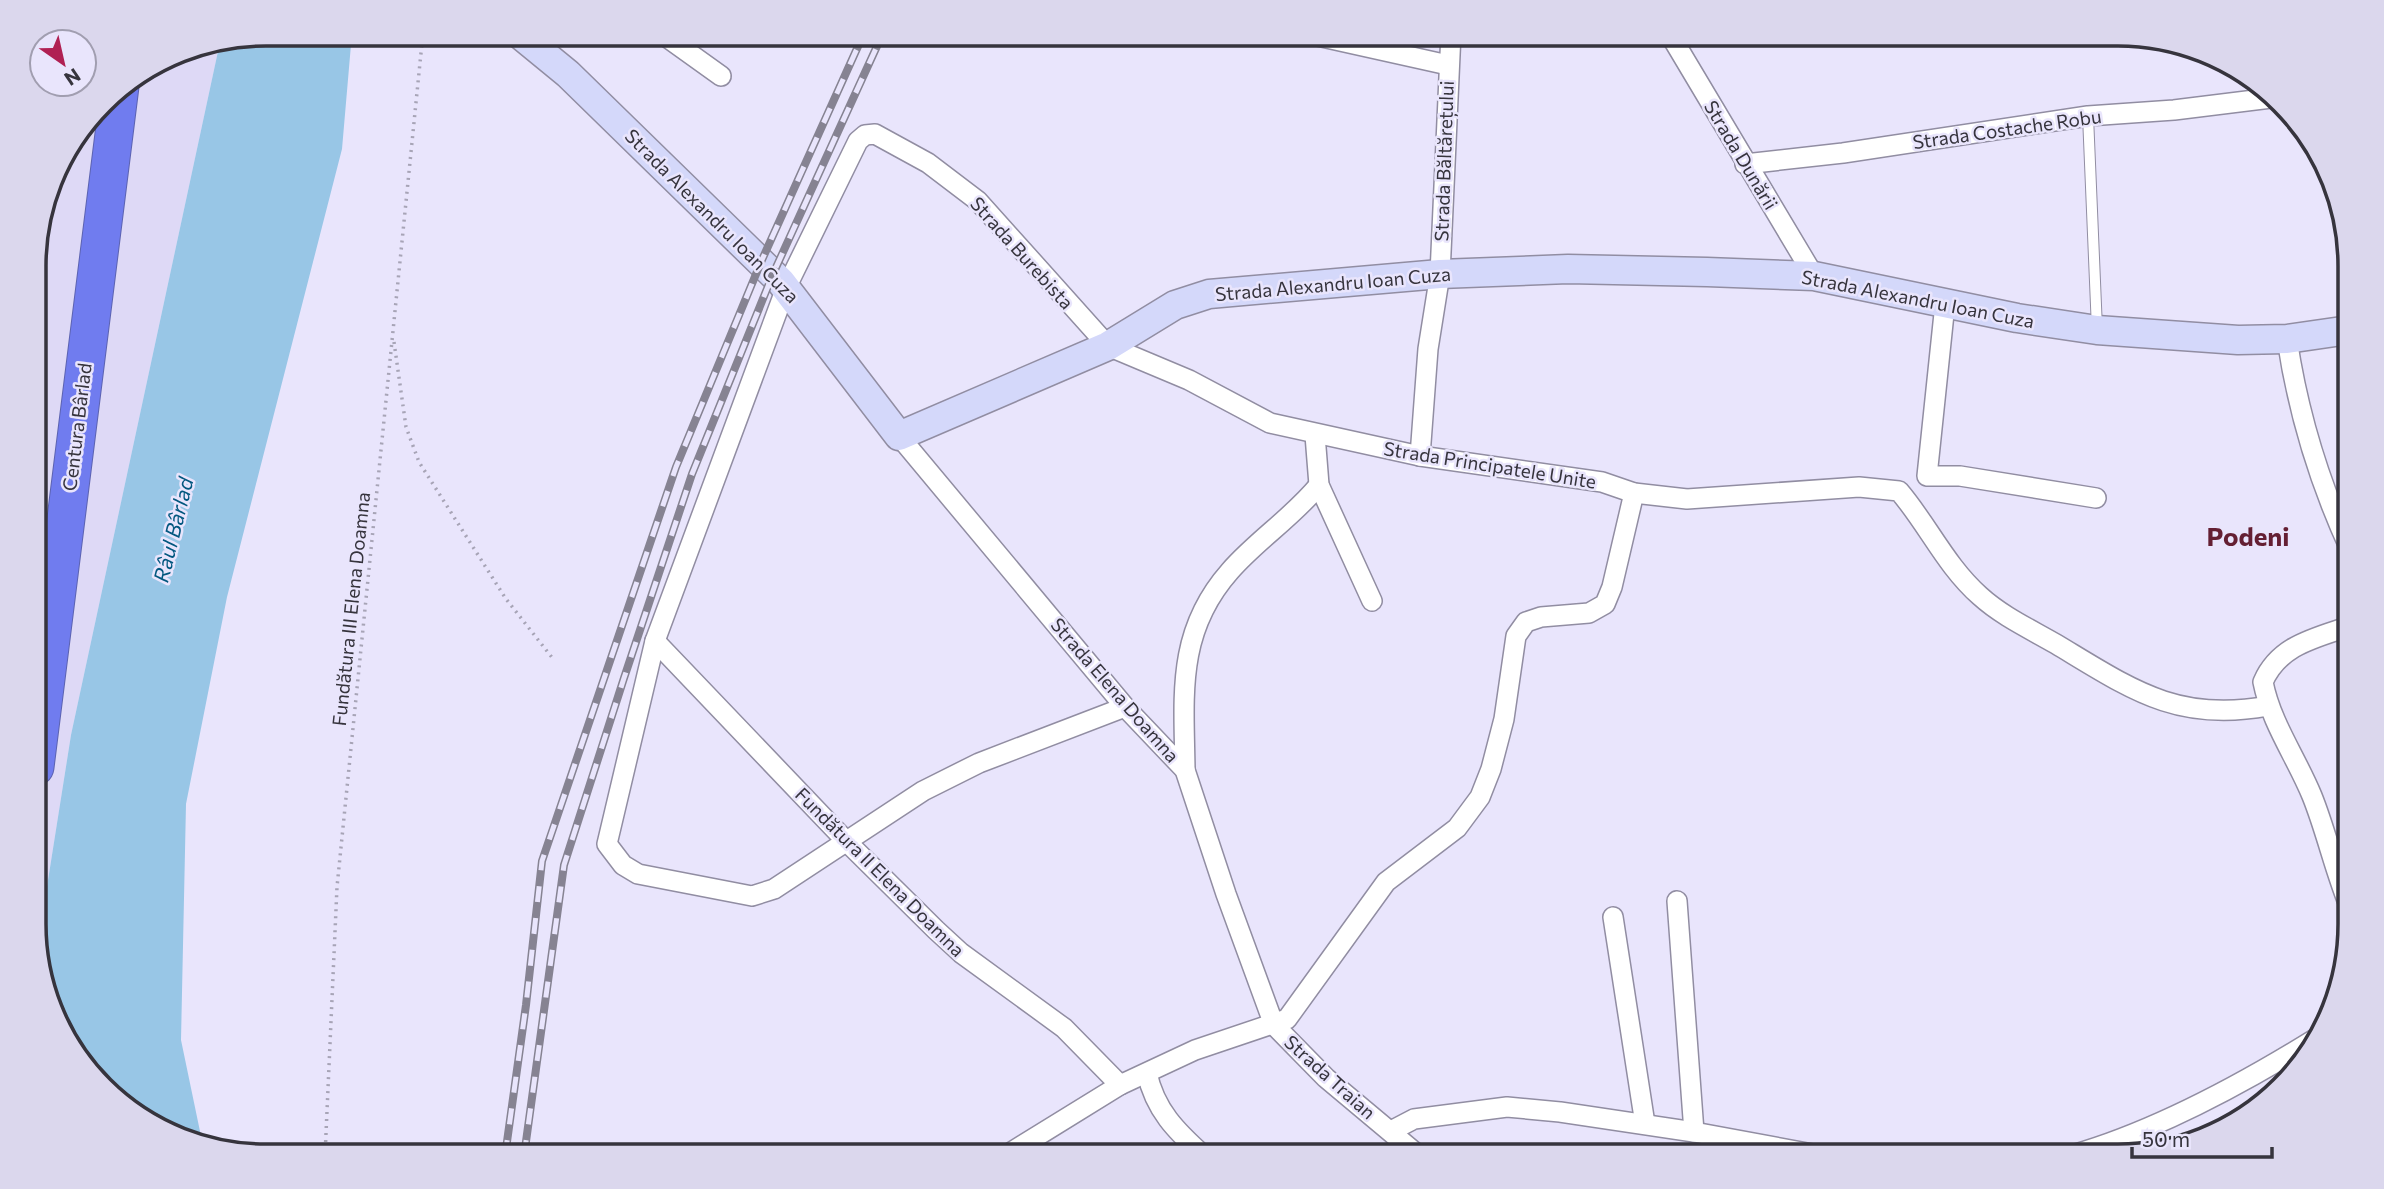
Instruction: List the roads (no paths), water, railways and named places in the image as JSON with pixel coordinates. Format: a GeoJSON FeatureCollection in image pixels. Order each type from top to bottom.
{"type":"FeatureCollection","features":[{"type":"Feature","properties":{"kind":"highway","name":"Centura Bârlad"},"geometry":{"type":"LineString","coordinates":[[46,679],[118,102]]}},
{"type":"Feature","properties":{"kind":"street","name":"Strada Alexandru Ioan Cuza"},"geometry":{"type":"LineString","coordinates":[[536,46],[593,97],[786,288],[899,436],[1108,346],[1175,305],[1209,294],[1440,274],[1568,269],[1814,276],[1945,304],[2097,330],[2238,340],[2287,339],[2338,332]]}},
{"type":"Feature","properties":{"kind":"street"},"geometry":{"type":"LineString","coordinates":[[679,46],[721,76]]}},
{"type":"Feature","properties":{"kind":"street"},"geometry":{"type":"LineString","coordinates":[[1362,46],[1448,65]]}},
{"type":"Feature","properties":{"kind":"street","name":"Strada Băltărețului"},"geometry":{"type":"LineString","coordinates":[[1420,456],[1428,349],[1440,274],[1450,46]]}},
{"type":"Feature","properties":{"kind":"street","name":"Strada Dunării"},"geometry":{"type":"LineString","coordinates":[[1677,46],[1814,276]]}},
{"type":"Feature","properties":{"kind":"street","name":"Strada Costache Robu"},"geometry":{"type":"LineString","coordinates":[[1745,164],[1843,153],[2088,116],[2174,110],[2261,98]]}},
{"type":"Feature","properties":{"kind":"street"},"geometry":{"type":"LineString","coordinates":[[46,557],[98,122]]}},
{"type":"Feature","properties":{"kind":"street","name":"Strada Burebista"},"geometry":{"type":"LineString","coordinates":[[786,288],[858,141],[865,135],[875,134],[928,163],[978,201],[1108,346]]}},
{"type":"Feature","properties":{"kind":"street"},"geometry":{"type":"LineString","coordinates":[[786,288],[655,641],[610,822],[607,844],[623,865],[638,874],[752,896],[774,889],[890,811],[952,776],[1125,707]]}},
{"type":"Feature","properties":{"kind":"street"},"geometry":{"type":"LineString","coordinates":[[1927,476],[1945,304]]}},
{"type":"Feature","properties":{"kind":"street"},"geometry":{"type":"LineString","coordinates":[[2287,339],[2293,382],[2308,440],[2338,518]]}},
{"type":"Feature","properties":{"kind":"street","name":"Strada Principatele Unite"},"geometry":{"type":"LineString","coordinates":[[1108,346],[1189,380],[1270,423],[1420,456],[1563,474],[1602,482],[1634,493],[1687,499],[1858,487],[1899,491]]}},
{"type":"Feature","properties":{"kind":"street"},"geometry":{"type":"LineString","coordinates":[[1315,435],[1319,485],[1372,601]]}},
{"type":"Feature","properties":{"kind":"street","name":"Strada Elena Doamna"},"geometry":{"type":"LineString","coordinates":[[899,436],[1125,707],[1185,770],[1226,894],[1274,1025]]}},
{"type":"Feature","properties":{"kind":"street"},"geometry":{"type":"LineString","coordinates":[[2096,498],[1960,476],[1927,476],[1899,491],[1942,553],[1980,596],[2007,616],[2121,684],[2154,700],[2190,709],[2239,712],[2268,706]]}},
{"type":"Feature","properties":{"kind":"street"},"geometry":{"type":"LineString","coordinates":[[1185,770],[1183,678],[1192,632],[1230,571],[1305,502],[1319,485]]}},
{"type":"Feature","properties":{"kind":"street"},"geometry":{"type":"LineString","coordinates":[[1025,1144],[1120,1085],[1195,1050],[1287,1019],[1386,883],[1457,828],[1480,797],[1491,769],[1504,719],[1516,636],[1526,622],[1541,617],[1589,613],[1605,604],[1618,565],[1634,493]]}},
{"type":"Feature","properties":{"kind":"street"},"geometry":{"type":"LineString","coordinates":[[2338,630],[2298,644],[2278,657],[2263,682],[2268,706],[2313,797],[2338,879]]}},
{"type":"Feature","properties":{"kind":"street","name":"Fundătura II Elena Doamna"},"geometry":{"type":"LineString","coordinates":[[655,641],[846,842],[961,953],[1064,1028],[1120,1085]]}},
{"type":"Feature","properties":{"kind":"street"},"geometry":{"type":"LineString","coordinates":[[1677,901],[1693,1132]]}},
{"type":"Feature","properties":{"kind":"street"},"geometry":{"type":"LineString","coordinates":[[1613,917],[1644,1124]]}},
{"type":"Feature","properties":{"kind":"street","name":"Strada Traian"},"geometry":{"type":"LineString","coordinates":[[1274,1025],[1326,1079],[1404,1143]]}},
{"type":"Feature","properties":{"kind":"street"},"geometry":{"type":"LineString","coordinates":[[2115,1143],[2295,1054]]}},
{"type":"Feature","properties":{"kind":"street"},"geometry":{"type":"LineString","coordinates":[[1147,1073],[1152,1096],[1179,1133],[1190,1144]]}},
{"type":"Feature","properties":{"kind":"street"},"geometry":{"type":"LineString","coordinates":[[1391,1131],[1413,1119],[1507,1107],[1644,1124],[1754,1143]]}},
{"type":"Feature","properties":{"kind":"lane"},"geometry":{"type":"LineString","coordinates":[[2088,116],[2097,330]]}},
{"type":"Feature","properties":{"kind":"water","name":"Râul Bârlad"},"geometry":{"type":"Polygon","coordinates":[[[351,46],[342,149],[227,597],[186,804],[181,1040],[200,1133],[168,1121],[143,1106],[120,1089],[100,1069],[75,1034],[53,981],[47,953],[46,893],[71,735],[218,51],[236,47],[351,46]]]}},
{"type":"Feature","properties":{"kind":"railway"},"geometry":{"type":"LineString","coordinates":[[507,1144],[542,861],[676,467],[761,262],[858,46]]}},
{"type":"Feature","properties":{"kind":"railway"},"geometry":{"type":"LineString","coordinates":[[526,1144],[564,865],[692,474],[773,274],[877,46]]}},
{"type":"Feature","properties":{"kind":"district","name":"Podeni"},"geometry":{"type":"Point","coordinates":[2248,537]}}]}
